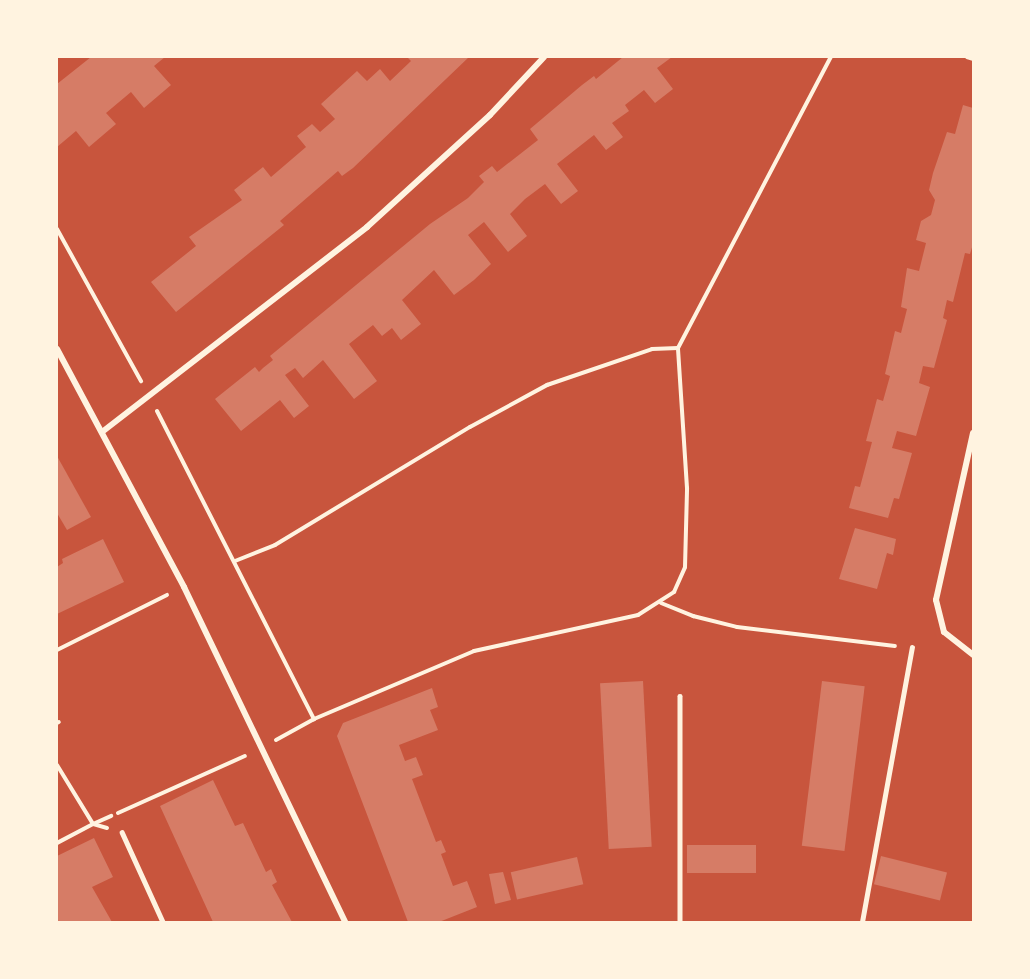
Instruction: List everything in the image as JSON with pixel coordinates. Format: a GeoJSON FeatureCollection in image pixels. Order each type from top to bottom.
{"type":"FeatureCollection","features":[{"type":"Feature","properties":{"kind":"street"},"geometry":{"type":"LineString","coordinates":[[102,432],[150,398],[367,227],[489,116],[544,57]]}},
{"type":"Feature","properties":{"kind":"street"},"geometry":{"type":"LineString","coordinates":[[57,349],[184,587],[345,922]]}},
{"type":"Feature","properties":{"kind":"street"},"geometry":{"type":"LineString","coordinates":[[973,433],[936,600],[944,633],[973,655]]}},
{"type":"Feature","properties":{"kind":"lane"},"geometry":{"type":"LineString","coordinates":[[862,922],[912,648]]}},
{"type":"Feature","properties":{"kind":"lane"},"geometry":{"type":"LineString","coordinates":[[680,696],[680,922]]}},
{"type":"Feature","properties":{"kind":"lane"},"geometry":{"type":"LineString","coordinates":[[122,832],[163,922]]}},
{"type":"Feature","properties":{"kind":"path"},"geometry":{"type":"LineString","coordinates":[[119,813],[261,749],[314,719],[474,651],[602,626],[661,603],[674,591],[685,567],[687,488],[678,348],[831,57]]}},
{"type":"Feature","properties":{"kind":"path"},"geometry":{"type":"LineString","coordinates":[[967,57],[973,58]]}},
{"type":"Feature","properties":{"kind":"path"},"geometry":{"type":"LineString","coordinates":[[57,229],[150,398],[314,719]]}},
{"type":"Feature","properties":{"kind":"path"},"geometry":{"type":"LineString","coordinates":[[235,561],[275,545],[470,427],[547,385],[651,349],[678,348]]}},
{"type":"Feature","properties":{"kind":"path"},"geometry":{"type":"LineString","coordinates":[[57,650],[184,587]]}},
{"type":"Feature","properties":{"kind":"path"},"geometry":{"type":"LineString","coordinates":[[661,603],[693,616],[737,627],[912,648]]}},
{"type":"Feature","properties":{"kind":"path"},"geometry":{"type":"LineString","coordinates":[[57,765],[93,825],[57,843]]}},
{"type":"Feature","properties":{"kind":"building"},"geometry":{"type":"Polygon","coordinates":[[[91,57],[165,57],[154,66],[171,85],[144,108],[131,92],[106,113],[116,124],[89,147],[76,131],[57,147],[57,84],[91,57]]]}},
{"type":"Feature","properties":{"kind":"building"},"geometry":{"type":"Polygon","coordinates":[[[407,57],[469,57],[353,168],[342,176],[338,171],[280,221],[284,225],[176,312],[151,282],[196,246],[189,237],[242,200],[234,190],[263,167],[271,177],[306,147],[297,136],[312,124],[320,132],[335,119],[321,104],[357,71],[367,81],[380,69],[390,81],[411,61],[407,57]]]}},
{"type":"Feature","properties":{"kind":"building"},"geometry":{"type":"Polygon","coordinates":[[[623,57],[672,57],[657,68],[673,89],[655,103],[644,90],[625,105],[629,111],[612,123],[623,137],[606,150],[594,135],[557,164],[578,191],[561,204],[545,184],[525,199],[510,214],[527,236],[508,252],[484,222],[468,235],[491,264],[474,280],[454,295],[434,270],[402,300],[421,324],[401,340],[392,328],[382,336],[373,325],[349,344],[377,381],[354,399],[323,360],[303,378],[295,368],[285,375],[309,406],[294,418],[280,400],[241,431],[215,399],[255,367],[259,372],[273,360],[270,356],[430,224],[468,198],[484,182],[479,176],[492,166],[497,172],[538,140],[530,129],[582,85],[594,76],[596,79],[623,57]]]}},
{"type":"Feature","properties":{"kind":"building"},"geometry":{"type":"Polygon","coordinates":[[[963,105],[973,108],[973,244],[970,254],[965,253],[953,302],[947,300],[943,318],[947,320],[934,368],[923,366],[919,383],[930,387],[916,436],[897,431],[892,448],[912,453],[899,499],[894,498],[888,518],[849,508],[855,486],[860,487],[872,442],[866,441],[877,399],[883,401],[890,376],[885,374],[895,331],[901,333],[907,309],[901,307],[907,268],[919,271],[926,243],[916,240],[921,221],[931,215],[935,200],[929,190],[933,173],[947,132],[955,134],[963,105]]]}},
{"type":"Feature","properties":{"kind":"building"},"geometry":{"type":"Polygon","coordinates":[[[57,456],[91,517],[67,530],[57,513],[57,456]]]}},
{"type":"Feature","properties":{"kind":"building"},"geometry":{"type":"Polygon","coordinates":[[[855,528],[896,539],[893,555],[887,553],[877,589],[839,579],[855,528]]]}},
{"type":"Feature","properties":{"kind":"building"},"geometry":{"type":"Polygon","coordinates":[[[103,539],[124,582],[57,614],[57,567],[63,563],[62,559],[103,539]]]}},
{"type":"Feature","properties":{"kind":"building"},"geometry":{"type":"Polygon","coordinates":[[[643,681],[652,847],[609,849],[600,683],[643,681]]]}},
{"type":"Feature","properties":{"kind":"building"},"geometry":{"type":"Polygon","coordinates":[[[822,681],[865,686],[844,851],[802,846],[822,681]]]}},
{"type":"Feature","properties":{"kind":"building"},"geometry":{"type":"Polygon","coordinates":[[[432,688],[438,707],[430,710],[438,730],[399,745],[405,761],[416,757],[423,775],[412,779],[436,842],[441,840],[446,852],[441,854],[453,886],[467,881],[477,907],[439,922],[408,922],[337,736],[343,723],[432,688]]]}},
{"type":"Feature","properties":{"kind":"building"},"geometry":{"type":"Polygon","coordinates":[[[213,780],[235,826],[243,823],[266,872],[271,869],[277,882],[272,885],[292,922],[213,922],[160,806],[213,780]]]}},
{"type":"Feature","properties":{"kind":"building"},"geometry":{"type":"Polygon","coordinates":[[[94,838],[113,877],[92,887],[112,922],[57,922],[57,856],[94,838]]]}},
{"type":"Feature","properties":{"kind":"building"},"geometry":{"type":"Polygon","coordinates":[[[687,845],[756,845],[756,873],[687,873],[687,845]]]}},
{"type":"Feature","properties":{"kind":"building"},"geometry":{"type":"Polygon","coordinates":[[[881,856],[947,872],[940,901],[874,884],[881,856]]]}},
{"type":"Feature","properties":{"kind":"building"},"geometry":{"type":"Polygon","coordinates":[[[577,857],[583,884],[517,900],[511,872],[577,857]]]}},
{"type":"Feature","properties":{"kind":"building"},"geometry":{"type":"Polygon","coordinates":[[[503,872],[511,900],[495,904],[489,874],[503,872]]]}}]}
